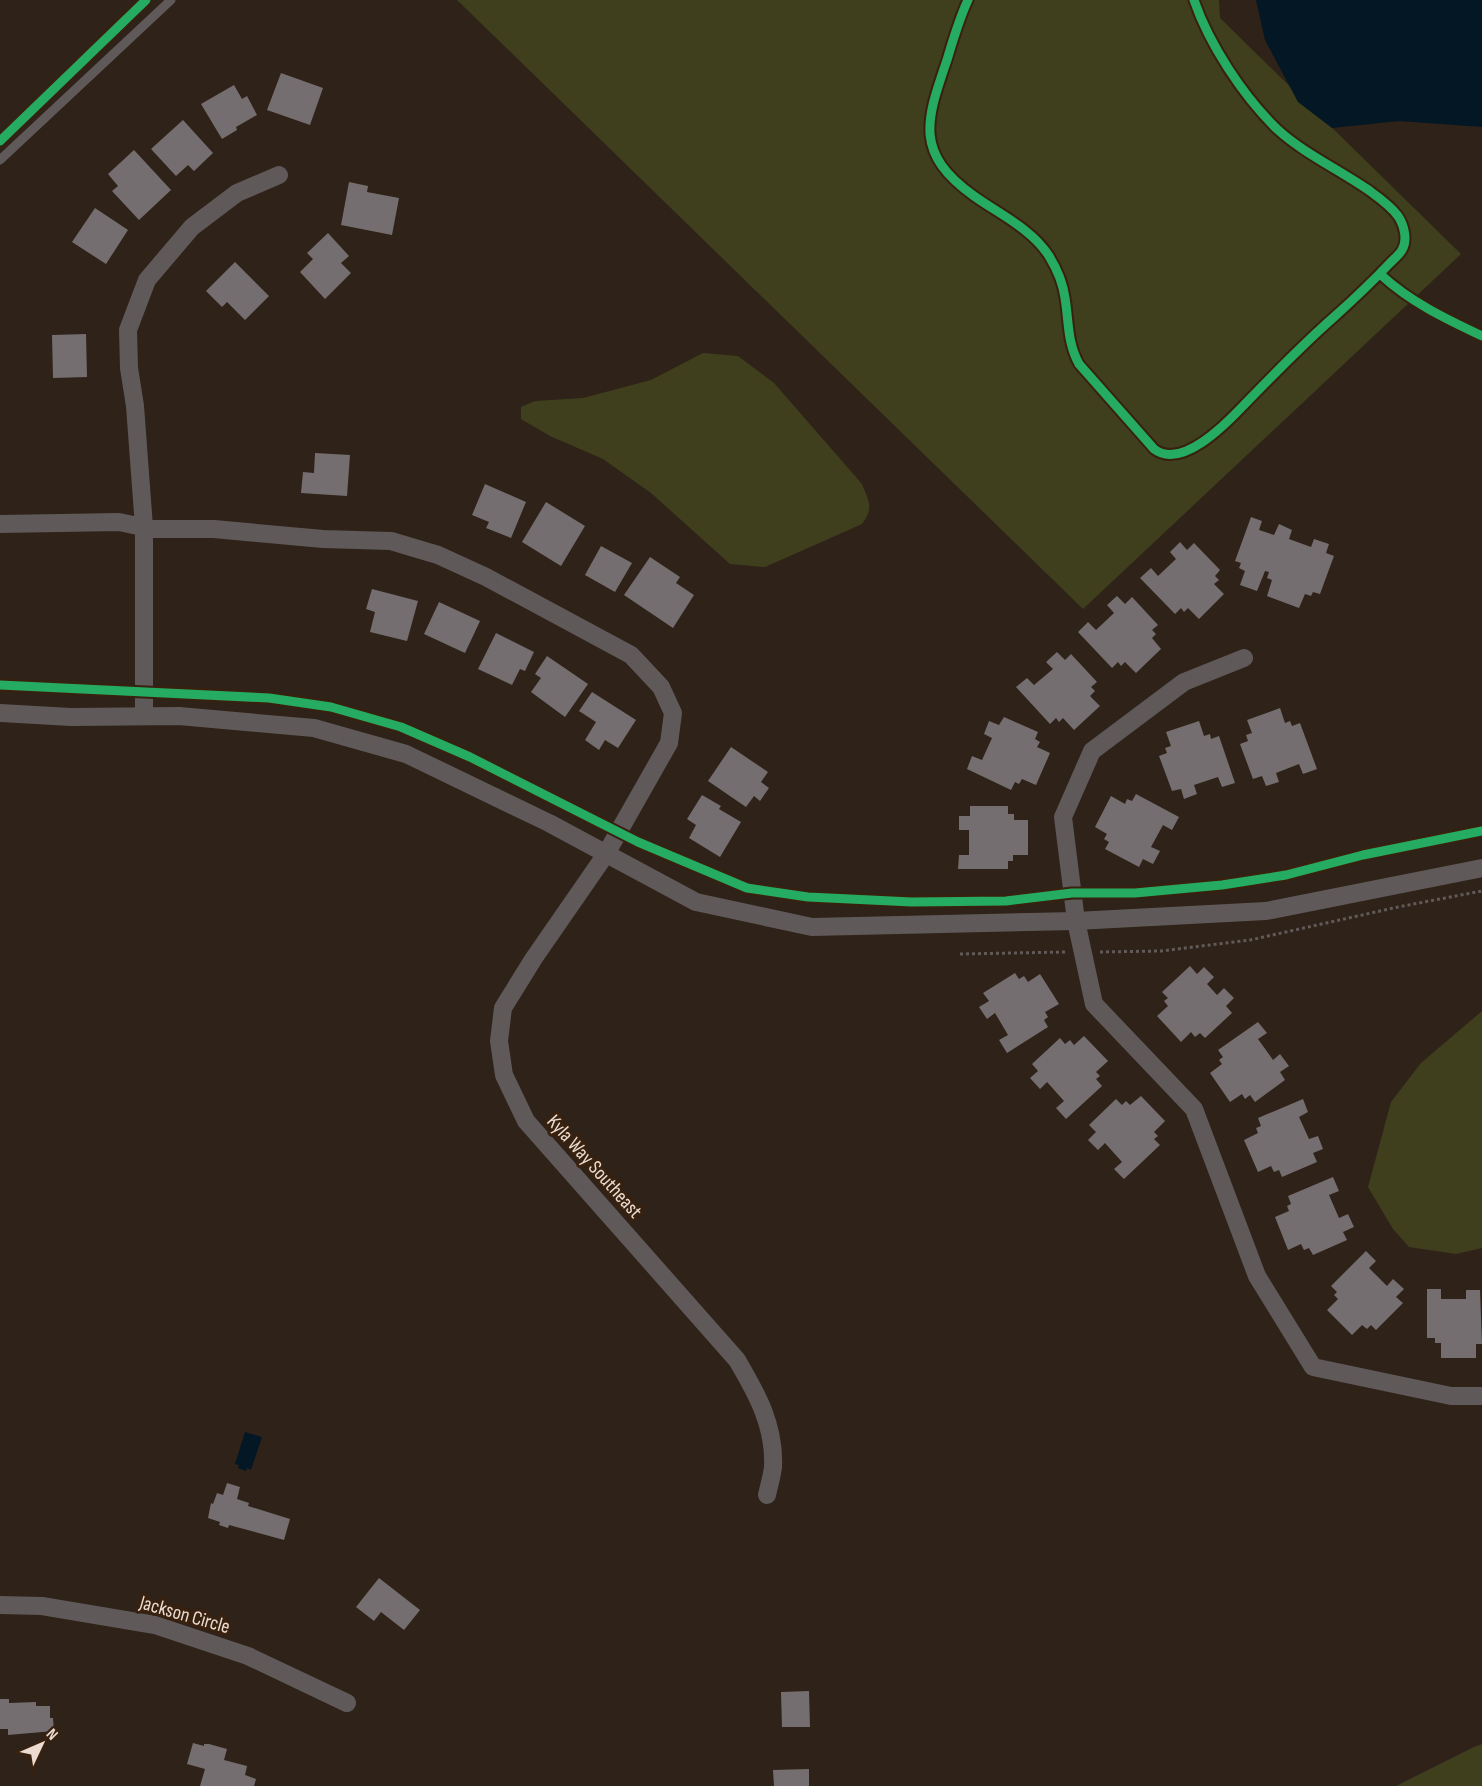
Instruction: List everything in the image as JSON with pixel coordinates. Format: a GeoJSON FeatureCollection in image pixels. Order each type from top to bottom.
{"type":"FeatureCollection","features":[{"type":"Feature","properties":{"kind":"street"},"geometry":{"type":"LineString","coordinates":[[144,716],[144,527],[135,406],[129,368],[128,330],[147,280],[192,227],[237,194],[279,175]]}},
{"type":"Feature","properties":{"kind":"street","name":"Kyla Way Southeast"},"geometry":{"type":"LineString","coordinates":[[0,524],[119,522],[144,527],[214,529],[323,539],[391,541],[438,555],[486,577],[630,655],[661,687],[673,713],[669,743],[606,854],[534,958],[503,1008],[499,1041],[504,1075],[526,1122],[737,1360],[757,1394],[770,1427],[773,1468],[766,1495]]}},
{"type":"Feature","properties":{"kind":"street"},"geometry":{"type":"LineString","coordinates":[[1244,658],[1184,682],[1092,751],[1063,816],[1076,921],[1094,1004],[1194,1109],[1257,1276],[1313,1367],[1451,1396],[1482,1396]]}},
{"type":"Feature","properties":{"kind":"street"},"geometry":{"type":"LineString","coordinates":[[0,713],[71,717],[180,716],[314,728],[406,754],[549,824],[696,902],[812,927],[1076,921],[1266,911],[1482,868]]}},
{"type":"Feature","properties":{"kind":"street","name":"Jackson Circle"},"geometry":{"type":"LineString","coordinates":[[0,1605],[42,1606],[155,1625],[249,1656],[347,1703]]}},
{"type":"Feature","properties":{"kind":"lane"},"geometry":{"type":"LineString","coordinates":[[0,160],[171,0]]}},
{"type":"Feature","properties":{"kind":"path"},"geometry":{"type":"LineString","coordinates":[[960,954],[1161,951],[1250,940],[1482,891]]}},
{"type":"Feature","properties":{"kind":"shaded area"},"geometry":{"type":"Polygon","coordinates":[[[457,0],[1219,0],[1220,18],[1461,254],[1083,609],[457,0]]]}},
{"type":"Feature","properties":{"kind":"shaded area"},"geometry":{"type":"Polygon","coordinates":[[[703,353],[738,356],[774,383],[862,484],[869,509],[862,524],[765,567],[730,564],[651,493],[603,459],[550,436],[521,419],[521,407],[535,401],[583,398],[651,380],[703,353]]]}},
{"type":"Feature","properties":{"kind":"shaded area"},"geometry":{"type":"Polygon","coordinates":[[[1482,1011],[1482,1248],[1456,1254],[1409,1247],[1393,1229],[1368,1187],[1391,1102],[1421,1063],[1482,1011]]]}},
{"type":"Feature","properties":{"kind":"shaded area"},"geometry":{"type":"Polygon","coordinates":[[[1482,1744],[1482,1786],[1396,1786],[1474,1747],[1482,1744]]]}},
{"type":"Feature","properties":{"kind":"water"},"geometry":{"type":"Polygon","coordinates":[[[1256,0],[1482,0],[1482,127],[1399,121],[1332,128],[1298,102],[1265,40],[1256,0]]]}},
{"type":"Feature","properties":{"kind":"water"},"geometry":{"type":"Polygon","coordinates":[[[245,1432],[262,1437],[251,1470],[247,1468],[246,1471],[235,1464],[245,1432]]]}},
{"type":"Feature","properties":{"kind":"building"},"geometry":{"type":"Polygon","coordinates":[[[281,73],[323,88],[310,125],[267,110],[281,73]]]}},
{"type":"Feature","properties":{"kind":"building"},"geometry":{"type":"Polygon","coordinates":[[[234,85],[242,99],[247,96],[257,115],[236,127],[237,130],[222,139],[201,104],[234,85]]]}},
{"type":"Feature","properties":{"kind":"building"},"geometry":{"type":"Polygon","coordinates":[[[183,120],[213,153],[194,171],[188,165],[176,176],[151,149],[183,120]]]}},
{"type":"Feature","properties":{"kind":"building"},"geometry":{"type":"Polygon","coordinates":[[[134,150],[171,190],[139,220],[112,191],[118,186],[108,174],[134,150]]]}},
{"type":"Feature","properties":{"kind":"building"},"geometry":{"type":"Polygon","coordinates":[[[349,182],[368,186],[367,192],[399,198],[392,235],[341,225],[349,182]]]}},
{"type":"Feature","properties":{"kind":"building"},"geometry":{"type":"Polygon","coordinates":[[[95,208],[128,230],[106,264],[72,242],[95,208]]]}},
{"type":"Feature","properties":{"kind":"building"},"geometry":{"type":"Polygon","coordinates":[[[328,233],[349,256],[341,263],[351,273],[325,299],[300,272],[313,259],[307,253],[328,233]]]}},
{"type":"Feature","properties":{"kind":"building"},"geometry":{"type":"Polygon","coordinates":[[[235,262],[269,296],[245,320],[227,302],[222,307],[206,291],[235,262]]]}},
{"type":"Feature","properties":{"kind":"building"},"geometry":{"type":"Polygon","coordinates":[[[86,334],[87,377],[53,378],[52,335],[86,334]]]}},
{"type":"Feature","properties":{"kind":"building"},"geometry":{"type":"Polygon","coordinates":[[[315,453],[350,455],[347,496],[301,493],[303,472],[314,473],[315,453]]]}},
{"type":"Feature","properties":{"kind":"building"},"geometry":{"type":"Polygon","coordinates":[[[485,484],[526,502],[511,538],[486,528],[489,522],[472,515],[485,484]]]}},
{"type":"Feature","properties":{"kind":"building"},"geometry":{"type":"Polygon","coordinates":[[[546,502],[585,526],[561,566],[522,542],[546,502]]]}},
{"type":"Feature","properties":{"kind":"building"},"geometry":{"type":"Polygon","coordinates":[[[1251,517],[1262,521],[1259,530],[1274,535],[1279,524],[1292,530],[1289,539],[1311,547],[1314,539],[1329,544],[1326,553],[1334,556],[1320,594],[1313,592],[1311,596],[1305,594],[1299,608],[1267,596],[1272,580],[1267,578],[1269,572],[1265,571],[1257,591],[1240,585],[1245,571],[1239,568],[1241,563],[1235,561],[1251,517]]]}},
{"type":"Feature","properties":{"kind":"building"},"geometry":{"type":"Polygon","coordinates":[[[1180,542],[1187,550],[1194,543],[1220,570],[1215,576],[1219,580],[1214,584],[1224,594],[1199,619],[1188,608],[1184,612],[1181,608],[1175,614],[1140,578],[1151,568],[1158,576],[1176,559],[1170,552],[1180,542]]]}},
{"type":"Feature","properties":{"kind":"building"},"geometry":{"type":"Polygon","coordinates":[[[601,546],[632,563],[615,592],[585,575],[601,546]]]}},
{"type":"Feature","properties":{"kind":"building"},"geometry":{"type":"Polygon","coordinates":[[[650,557],[680,577],[676,583],[694,595],[673,628],[624,595],[650,557]]]}},
{"type":"Feature","properties":{"kind":"building"},"geometry":{"type":"Polygon","coordinates":[[[372,589],[418,601],[407,641],[370,632],[375,612],[366,609],[372,589]]]}},
{"type":"Feature","properties":{"kind":"building"},"geometry":{"type":"Polygon","coordinates":[[[1117,596],[1125,604],[1132,597],[1158,625],[1152,630],[1156,634],[1152,638],[1161,649],[1136,673],[1125,662],[1121,666],[1118,662],[1112,668],[1078,632],[1088,622],[1096,630],[1114,613],[1107,605],[1117,596]]]}},
{"type":"Feature","properties":{"kind":"building"},"geometry":{"type":"Polygon","coordinates":[[[439,602],[480,621],[465,653],[424,634],[439,602]]]}},
{"type":"Feature","properties":{"kind":"building"},"geometry":{"type":"Polygon","coordinates":[[[496,633],[534,652],[525,671],[520,669],[512,685],[478,669],[496,633]]]}},
{"type":"Feature","properties":{"kind":"building"},"geometry":{"type":"Polygon","coordinates":[[[1057,652],[1065,660],[1071,654],[1097,682],[1091,687],[1095,691],[1090,696],[1100,706],[1074,730],[1063,718],[1059,722],[1056,718],[1050,724],[1016,687],[1027,678],[1034,685],[1053,669],[1046,662],[1057,652]]]}},
{"type":"Feature","properties":{"kind":"building"},"geometry":{"type":"Polygon","coordinates":[[[547,656],[588,684],[565,717],[531,692],[541,678],[535,674],[547,656]]]}},
{"type":"Feature","properties":{"kind":"building"},"geometry":{"type":"Polygon","coordinates":[[[592,692],[636,720],[618,748],[605,740],[599,750],[585,740],[596,722],[579,711],[592,692]]]}},
{"type":"Feature","properties":{"kind":"building"},"geometry":{"type":"Polygon","coordinates":[[[1280,708],[1285,723],[1290,721],[1292,726],[1300,723],[1317,769],[1303,774],[1299,764],[1276,773],[1279,782],[1266,786],[1262,776],[1253,779],[1240,744],[1248,741],[1246,735],[1252,733],[1247,720],[1280,708]]]}},
{"type":"Feature","properties":{"kind":"building"},"geometry":{"type":"Polygon","coordinates":[[[1004,717],[1038,732],[1035,739],[1040,742],[1037,747],[1050,753],[1036,785],[1022,779],[1019,784],[1015,782],[1011,790],[967,769],[972,756],[982,760],[992,738],[984,734],[989,721],[999,725],[1004,717]]]}},
{"type":"Feature","properties":{"kind":"building"},"geometry":{"type":"Polygon","coordinates":[[[1199,721],[1204,736],[1210,734],[1211,739],[1219,736],[1235,783],[1222,787],[1218,777],[1194,785],[1197,794],[1184,799],[1181,789],[1172,791],[1159,756],[1167,753],[1165,748],[1171,746],[1166,732],[1199,721]]]}},
{"type":"Feature","properties":{"kind":"building"},"geometry":{"type":"Polygon","coordinates":[[[731,747],[768,772],[761,782],[769,788],[760,801],[754,796],[746,807],[708,781],[731,747]]]}},
{"type":"Feature","properties":{"kind":"building"},"geometry":{"type":"Polygon","coordinates":[[[1136,794],[1179,817],[1172,830],[1163,825],[1151,847],[1160,851],[1153,864],[1143,859],[1139,867],[1105,849],[1109,842],[1104,839],[1107,834],[1095,827],[1111,796],[1125,804],[1127,799],[1132,801],[1136,794]]]}},
{"type":"Feature","properties":{"kind":"building"},"geometry":{"type":"Polygon","coordinates":[[[702,795],[721,806],[719,809],[741,822],[720,857],[689,838],[696,825],[687,819],[702,795]]]}},
{"type":"Feature","properties":{"kind":"building"},"geometry":{"type":"Polygon","coordinates":[[[970,806],[1008,806],[1008,814],[1014,814],[1014,820],[1028,820],[1028,855],[1013,855],[1013,861],[1008,861],[1008,869],[958,869],[959,855],[969,855],[969,830],[959,830],[959,816],[970,816],[970,806]]]}},
{"type":"Feature","properties":{"kind":"building"},"geometry":{"type":"Polygon","coordinates":[[[1190,966],[1197,974],[1204,967],[1214,977],[1207,984],[1217,995],[1224,988],[1234,998],[1226,1006],[1232,1013],[1205,1038],[1200,1033],[1195,1037],[1191,1032],[1181,1042],[1157,1016],[1168,1006],[1164,1001],[1168,998],[1162,992],[1190,966]]]}},
{"type":"Feature","properties":{"kind":"building"},"geometry":{"type":"Polygon","coordinates":[[[1015,973],[1019,979],[1024,976],[1028,982],[1040,974],[1059,1004],[1045,1012],[1048,1017],[1044,1020],[1048,1027],[1007,1053],[999,1040],[1008,1035],[995,1013],[987,1019],[979,1007],[989,1001],[983,993],[1015,973]]]}},
{"type":"Feature","properties":{"kind":"building"},"geometry":{"type":"Polygon","coordinates":[[[1258,1022],[1267,1033],[1258,1039],[1273,1060],[1280,1054],[1289,1066],[1280,1072],[1285,1080],[1255,1102],[1250,1095],[1245,1099],[1242,1094],[1230,1102],[1210,1073],[1222,1064],[1219,1060],[1223,1057],[1218,1050],[1258,1022]]]}},
{"type":"Feature","properties":{"kind":"building"},"geometry":{"type":"Polygon","coordinates":[[[1084,1036],[1108,1061],[1096,1072],[1100,1076],[1096,1079],[1102,1086],[1066,1119],[1056,1108],[1064,1101],[1047,1082],[1040,1089],[1030,1078],[1038,1071],[1032,1064],[1060,1038],[1065,1044],[1070,1040],[1074,1045],[1084,1036]]]}},
{"type":"Feature","properties":{"kind":"building"},"geometry":{"type":"Polygon","coordinates":[[[1141,1096],[1165,1121],[1154,1132],[1158,1136],[1154,1139],[1160,1145],[1124,1179],[1114,1169],[1122,1162],[1105,1143],[1098,1150],[1088,1140],[1096,1132],[1089,1125],[1116,1099],[1122,1105],[1126,1101],[1130,1105],[1141,1096]]]}},
{"type":"Feature","properties":{"kind":"building"},"geometry":{"type":"Polygon","coordinates":[[[1303,1099],[1308,1112],[1299,1117],[1309,1139],[1318,1136],[1323,1149],[1313,1153],[1317,1162],[1282,1177],[1279,1170],[1274,1172],[1271,1166],[1258,1172],[1244,1140],[1258,1133],[1256,1128],[1261,1126],[1258,1118],[1303,1099]]]}},
{"type":"Feature","properties":{"kind":"building"},"geometry":{"type":"Polygon","coordinates":[[[1333,1177],[1339,1191],[1329,1195],[1339,1218],[1348,1214],[1354,1227],[1343,1232],[1347,1240],[1313,1255],[1309,1248],[1304,1250],[1301,1244],[1288,1250],[1275,1217],[1289,1211],[1287,1206],[1291,1204],[1288,1196],[1333,1177]]]}},
{"type":"Feature","properties":{"kind":"building"},"geometry":{"type":"Polygon","coordinates":[[[1366,1251],[1376,1261],[1369,1268],[1387,1286],[1393,1279],[1404,1289],[1396,1297],[1403,1303],[1376,1330],[1371,1325],[1367,1329],[1362,1325],[1352,1335],[1327,1310],[1338,1299],[1334,1295],[1337,1292],[1331,1286],[1366,1251]]]}},
{"type":"Feature","properties":{"kind":"building"},"geometry":{"type":"Polygon","coordinates":[[[1427,1289],[1441,1289],[1441,1299],[1466,1299],[1466,1290],[1480,1290],[1482,1344],[1476,1344],[1476,1358],[1441,1358],[1441,1343],[1435,1343],[1435,1338],[1427,1338],[1427,1289]]]}},
{"type":"Feature","properties":{"kind":"building"},"geometry":{"type":"Polygon","coordinates":[[[227,1483],[240,1487],[237,1499],[249,1503],[248,1506],[290,1519],[284,1540],[229,1525],[228,1528],[208,1518],[211,1503],[213,1504],[217,1493],[223,1495],[227,1483]]]}},
{"type":"Feature","properties":{"kind":"building"},"geometry":{"type":"Polygon","coordinates":[[[379,1578],[420,1610],[404,1630],[381,1612],[374,1621],[356,1607],[379,1578]]]}},
{"type":"Feature","properties":{"kind":"building"},"geometry":{"type":"Polygon","coordinates":[[[809,1691],[810,1727],[782,1727],[781,1692],[809,1691]]]}},
{"type":"Feature","properties":{"kind":"building"},"geometry":{"type":"Polygon","coordinates":[[[0,1699],[9,1699],[9,1703],[36,1702],[36,1706],[50,1706],[50,1718],[53,1718],[54,1731],[8,1735],[8,1729],[0,1729],[0,1699]]]}},
{"type":"Feature","properties":{"kind":"building"},"geometry":{"type":"Polygon","coordinates":[[[193,1743],[227,1749],[224,1760],[247,1766],[245,1775],[256,1779],[254,1786],[200,1786],[205,1769],[187,1764],[193,1743]]]}},
{"type":"Feature","properties":{"kind":"building"},"geometry":{"type":"Polygon","coordinates":[[[809,1769],[809,1786],[774,1786],[773,1770],[809,1769]]]}},
{"type":"Feature","properties":{"kind":"cycle path"},"geometry":{"type":"LineString","coordinates":[[0,141],[146,0]]}},
{"type":"Feature","properties":{"kind":"cycle path"},"geometry":{"type":"LineString","coordinates":[[968,0],[956,30],[930,118],[930,135],[934,150],[942,165],[955,180],[974,196],[1024,230],[1042,246],[1052,261],[1061,282],[1070,340],[1079,364],[1154,449],[1165,454],[1177,454],[1189,450],[1225,424],[1299,349],[1396,257],[1405,242],[1400,220],[1388,205],[1298,146],[1264,116],[1228,69],[1200,17],[1194,0]]}},
{"type":"Feature","properties":{"kind":"cycle path"},"geometry":{"type":"LineString","coordinates":[[1380,274],[1416,301],[1482,336]]}},
{"type":"Feature","properties":{"kind":"cycle path"},"geometry":{"type":"LineString","coordinates":[[0,685],[269,698],[331,707],[401,727],[470,757],[638,842],[747,888],[808,897],[912,902],[1006,901],[1072,893],[1135,893],[1222,885],[1286,875],[1363,855],[1482,831]]}}]}
